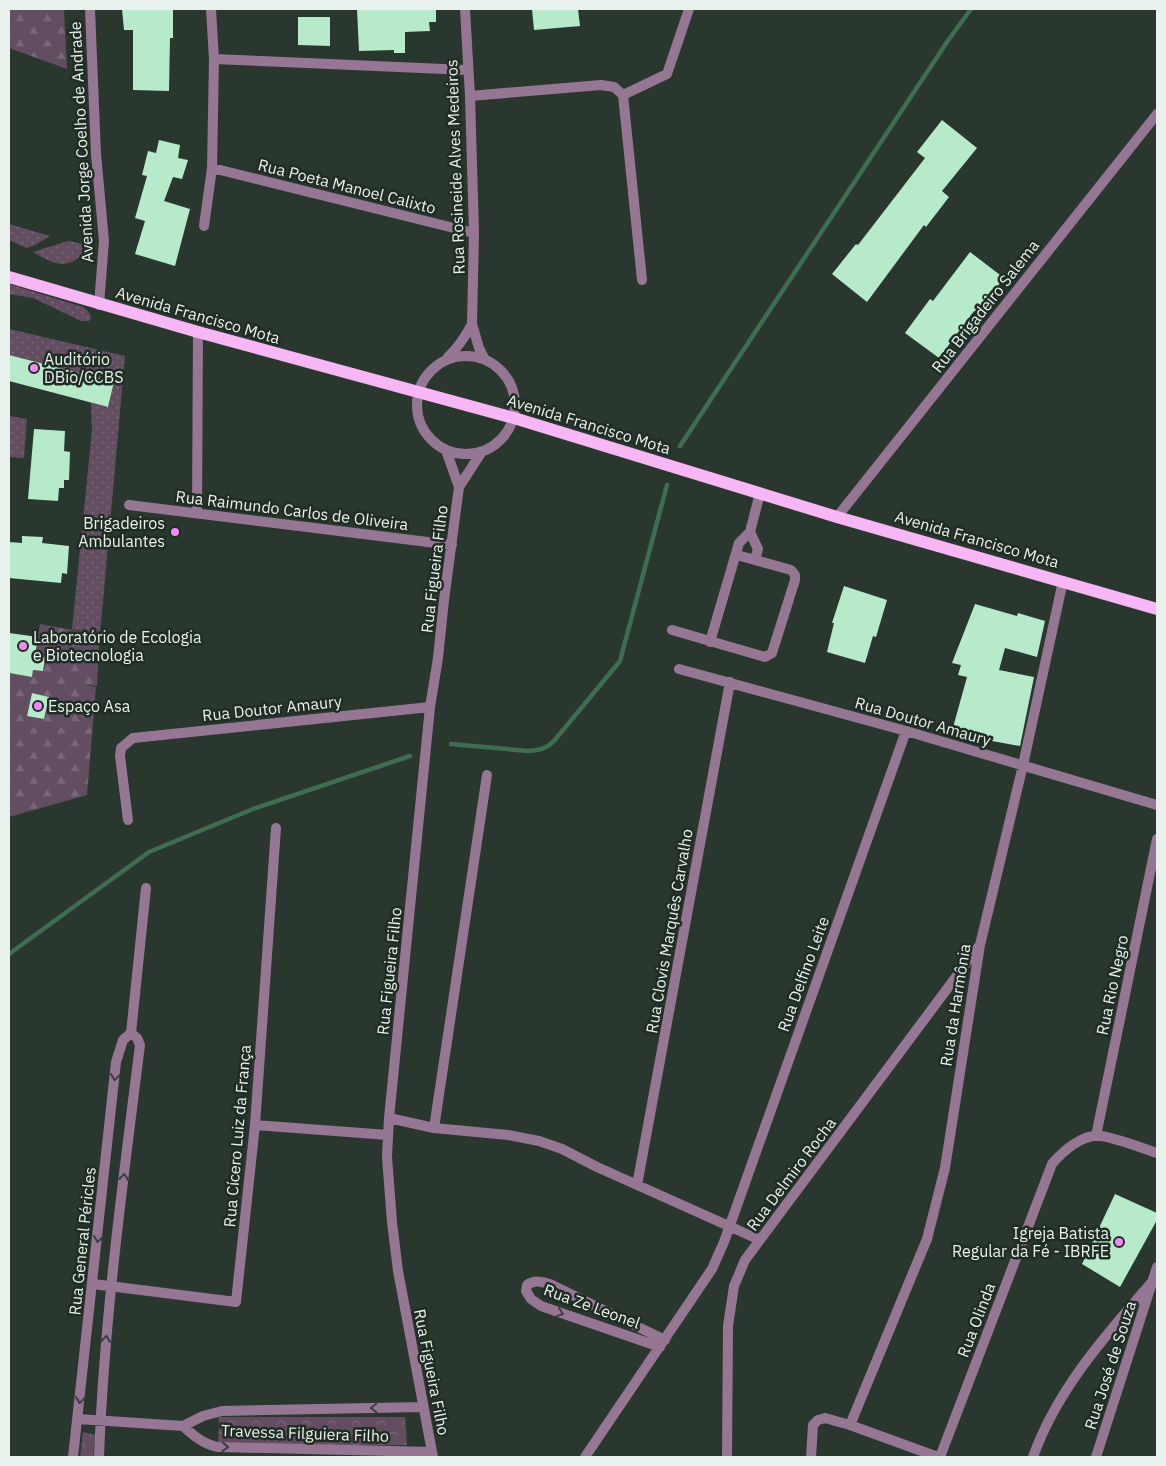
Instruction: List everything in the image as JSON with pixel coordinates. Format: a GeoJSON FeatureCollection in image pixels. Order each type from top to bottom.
{"type":"FeatureCollection","features":[{"type":"Feature","properties":{"kind":"main road","name":"Avenida Francisco Mota"},"geometry":{"type":"LineString","coordinates":[[9,277],[198,332],[514,418],[837,516],[1157,608]]}},
{"type":"Feature","properties":{"kind":"street","name":"Avenida Jorge Coelho de Andrade"},"geometry":{"type":"LineString","coordinates":[[90,9],[96,154],[104,241],[99,304]]}},
{"type":"Feature","properties":{"kind":"street"},"geometry":{"type":"LineString","coordinates":[[204,226],[212,168],[214,58],[211,9]]}},
{"type":"Feature","properties":{"kind":"street","name":"Rua Rosineide Alves Medeiros"},"geometry":{"type":"LineString","coordinates":[[465,9],[470,96],[474,233],[472,324],[479,348],[485,360]]}},
{"type":"Feature","properties":{"kind":"street"},"geometry":{"type":"LineString","coordinates":[[623,95],[667,74],[689,9]]}},
{"type":"Feature","properties":{"kind":"street"},"geometry":{"type":"LineString","coordinates":[[214,58],[468,70]]}},
{"type":"Feature","properties":{"kind":"street"},"geometry":{"type":"LineString","coordinates":[[470,96],[601,85],[614,88],[623,95],[642,280]]}},
{"type":"Feature","properties":{"kind":"street","name":"Rua Brigadeiro Salema"},"geometry":{"type":"LineString","coordinates":[[837,516],[1157,114]]}},
{"type":"Feature","properties":{"kind":"street","name":"Rua Poeta Manoel Calixto"},"geometry":{"type":"LineString","coordinates":[[212,168],[474,233]]}},
{"type":"Feature","properties":{"kind":"street","name":"Rua Rosineide Alves Medeiros"},"geometry":{"type":"LineString","coordinates":[[418,393],[432,369],[457,349],[472,324]]}},
{"type":"Feature","properties":{"kind":"street"},"geometry":{"type":"LineString","coordinates":[[197,513],[198,332]]}},
{"type":"Feature","properties":{"kind":"street"},"geometry":{"type":"LineString","coordinates":[[418,393],[418,413],[425,432],[434,443],[446,450],[457,454],[469,455],[492,447],[502,440],[510,430],[516,404],[510,384],[497,367],[485,360],[471,356],[457,356],[444,361]]}},
{"type":"Feature","properties":{"kind":"street","name":"Rua Figueira Filho"},"geometry":{"type":"LineString","coordinates":[[446,450],[459,487]]}},
{"type":"Feature","properties":{"kind":"street","name":"Rua Figueira Filho"},"geometry":{"type":"LineString","coordinates":[[433,1455],[398,1271],[387,1157],[388,1136],[430,707],[438,658],[459,487],[481,452]]}},
{"type":"Feature","properties":{"kind":"street"},"geometry":{"type":"LineString","coordinates":[[710,642],[739,543],[750,532],[760,493]]}},
{"type":"Feature","properties":{"kind":"street","name":"Rua Raimundo Carlos de Oliveira"},"geometry":{"type":"LineString","coordinates":[[129,505],[452,545]]}},
{"type":"Feature","properties":{"kind":"street"},"geometry":{"type":"LineString","coordinates":[[750,532],[758,549],[754,559]]}},
{"type":"Feature","properties":{"kind":"street"},"geometry":{"type":"LineString","coordinates":[[672,630],[765,657],[772,653],[795,575],[790,570],[736,554]]}},
{"type":"Feature","properties":{"kind":"street","name":"Rua da Harmônia"},"geometry":{"type":"LineString","coordinates":[[850,1425],[927,1239],[945,1168],[980,944],[1023,765],[1064,581]]}},
{"type":"Feature","properties":{"kind":"street","name":"Rua Doutor Amaury"},"geometry":{"type":"LineString","coordinates":[[679,669],[906,731],[1157,805]]}},
{"type":"Feature","properties":{"kind":"street","name":"Rua Clovis Marquês Carvalho"},"geometry":{"type":"LineString","coordinates":[[637,1185],[730,682]]}},
{"type":"Feature","properties":{"kind":"street","name":"Rua Doutor Amaury"},"geometry":{"type":"LineString","coordinates":[[128,820],[120,756],[121,748],[133,738],[430,707]]}},
{"type":"Feature","properties":{"kind":"street","name":"Rua Delfino Leite"},"geometry":{"type":"LineString","coordinates":[[585,1457],[712,1269],[730,1227],[906,731]]}},
{"type":"Feature","properties":{"kind":"street"},"geometry":{"type":"LineString","coordinates":[[434,1128],[487,775]]}},
{"type":"Feature","properties":{"kind":"street","name":"Rua Cícero Luiz da França"},"geometry":{"type":"LineString","coordinates":[[93,1284],[236,1302],[255,1125],[276,828]]}},
{"type":"Feature","properties":{"kind":"street","name":"Rua Rio Negro"},"geometry":{"type":"LineString","coordinates":[[1096,1136],[1157,839]]}},
{"type":"Feature","properties":{"kind":"street","name":"Rua General Péricles"},"geometry":{"type":"LineString","coordinates":[[73,1457],[116,1062],[123,1040],[130,1033],[146,888]]}},
{"type":"Feature","properties":{"kind":"street","name":"Rua Delmiro Rocha"},"geometry":{"type":"LineString","coordinates":[[727,1457],[728,1326],[734,1286],[745,1260],[980,944]]}},
{"type":"Feature","properties":{"kind":"street","name":"Rua General Péricles"},"geometry":{"type":"LineString","coordinates":[[98,1457],[99,1420],[112,1286],[140,1045],[137,1038],[130,1033]]}},
{"type":"Feature","properties":{"kind":"street"},"geometry":{"type":"LineString","coordinates":[[389,1118],[434,1128],[508,1135],[539,1141],[562,1149],[760,1240]]}},
{"type":"Feature","properties":{"kind":"street"},"geometry":{"type":"LineString","coordinates":[[255,1125],[388,1136]]}},
{"type":"Feature","properties":{"kind":"street"},"geometry":{"type":"LineString","coordinates":[[1096,1136],[1157,1153]]}},
{"type":"Feature","properties":{"kind":"street","name":"Rua Olinda"},"geometry":{"type":"LineString","coordinates":[[939,1457],[1052,1164],[1072,1146],[1086,1138],[1096,1136]]}},
{"type":"Feature","properties":{"kind":"street","name":"Rua José de Souza"},"geometry":{"type":"LineString","coordinates":[[1096,1457],[1157,1268]]}},
{"type":"Feature","properties":{"kind":"street","name":"Rua Ze Leonel"},"geometry":{"type":"LineString","coordinates":[[539,1281],[550,1284],[663,1344],[541,1306],[531,1299],[526,1291],[527,1284],[539,1281]]}},
{"type":"Feature","properties":{"kind":"street","name":"Rua José de Souza"},"geometry":{"type":"LineString","coordinates":[[1033,1457],[1039,1441],[1072,1380],[1104,1338],[1152,1282]]}},
{"type":"Feature","properties":{"kind":"street","name":"Travessa Filguiera Filho"},"geometry":{"type":"LineString","coordinates":[[78,1419],[183,1426],[203,1416],[222,1411],[423,1407]]}},
{"type":"Feature","properties":{"kind":"street"},"geometry":{"type":"LineString","coordinates":[[812,1457],[813,1425],[818,1420],[825,1418],[939,1457]]}},
{"type":"Feature","properties":{"kind":"street","name":"Travessa Filguiera Filho"},"geometry":{"type":"LineString","coordinates":[[183,1426],[208,1445],[218,1447],[433,1455]]}},
{"type":"Feature","properties":{"kind":"green space"},"geometry":{"type":"Polygon","coordinates":[[[9,9],[64,9],[67,69],[9,48],[9,9]]]}},
{"type":"Feature","properties":{"kind":"green space"},"geometry":{"type":"Polygon","coordinates":[[[9,224],[50,236],[26,248],[9,240],[9,224]]]}},
{"type":"Feature","properties":{"kind":"green space"},"geometry":{"type":"Polygon","coordinates":[[[68,241],[84,244],[84,252],[72,262],[66,264],[53,262],[33,252],[68,241]]]}},
{"type":"Feature","properties":{"kind":"green space"},"geometry":{"type":"Polygon","coordinates":[[[9,284],[83,307],[89,312],[91,318],[89,321],[81,321],[33,298],[9,294],[9,284]]]}},
{"type":"Feature","properties":{"kind":"green space"},"geometry":{"type":"Polygon","coordinates":[[[9,329],[125,356],[100,635],[72,629],[92,430],[91,403],[108,407],[114,383],[9,355],[9,329]]]}},
{"type":"Feature","properties":{"kind":"green space"},"geometry":{"type":"Polygon","coordinates":[[[9,416],[27,419],[24,458],[9,457],[9,416]]]}},
{"type":"Feature","properties":{"kind":"green space"},"geometry":{"type":"Polygon","coordinates":[[[40,624],[100,635],[97,686],[84,685],[96,687],[87,795],[9,817],[9,673],[32,677],[33,670],[43,671],[45,657],[35,655],[40,624]],[[32,693],[27,715],[44,719],[49,697],[32,693]]]}},
{"type":"Feature","properties":{"kind":"green space"},"geometry":{"type":"Polygon","coordinates":[[[219,1417],[405,1417],[407,1445],[218,1447],[219,1417]]]}},
{"type":"Feature","properties":{"kind":"green space"},"geometry":{"type":"Polygon","coordinates":[[[83,1432],[95,1435],[93,1457],[80,1457],[83,1432]]]}},
{"type":"Feature","properties":{"kind":"building"},"geometry":{"type":"Polygon","coordinates":[[[122,9],[173,9],[173,38],[170,38],[169,91],[133,90],[133,30],[124,30],[122,9]]]}},
{"type":"Feature","properties":{"kind":"building"},"geometry":{"type":"Polygon","coordinates":[[[357,9],[436,9],[436,22],[429,22],[430,31],[405,32],[405,53],[394,53],[394,50],[359,51],[357,9]]]}},
{"type":"Feature","properties":{"kind":"building"},"geometry":{"type":"Polygon","coordinates":[[[532,9],[578,9],[580,26],[534,30],[532,9]]]}},
{"type":"Feature","properties":{"kind":"building"},"geometry":{"type":"Polygon","coordinates":[[[298,17],[330,17],[330,46],[298,45],[298,17]]]}},
{"type":"Feature","properties":{"kind":"building"},"geometry":{"type":"Polygon","coordinates":[[[942,120],[977,148],[942,191],[949,197],[926,227],[924,225],[867,302],[832,274],[856,244],[858,245],[925,158],[917,152],[942,120]]]}},
{"type":"Feature","properties":{"kind":"building"},"geometry":{"type":"Polygon","coordinates":[[[159,140],[180,145],[178,158],[188,160],[182,179],[173,177],[164,201],[190,209],[175,266],[135,254],[145,221],[135,218],[147,176],[142,175],[148,151],[156,153],[159,140]]]}},
{"type":"Feature","properties":{"kind":"building"},"geometry":{"type":"Polygon","coordinates":[[[970,252],[1004,278],[977,313],[974,311],[939,358],[905,333],[930,299],[933,301],[970,252]]]}},
{"type":"Feature","properties":{"kind":"building","name":"Auditório DBio/CCBS"},"geometry":{"type":"Polygon","coordinates":[[[9,355],[114,382],[108,407],[9,381],[9,355]]]}},
{"type":"Feature","properties":{"kind":"building"},"geometry":{"type":"Polygon","coordinates":[[[34,429],[65,431],[64,451],[70,452],[69,480],[64,480],[64,488],[59,488],[58,501],[28,499],[34,429]]]}},
{"type":"Feature","properties":{"kind":"building"},"geometry":{"type":"Polygon","coordinates":[[[22,536],[43,537],[42,543],[69,546],[67,574],[62,573],[61,583],[9,578],[9,542],[22,543],[22,536]]]}},
{"type":"Feature","properties":{"kind":"building"},"geometry":{"type":"Polygon","coordinates":[[[844,586],[887,600],[876,637],[873,636],[865,663],[827,652],[834,623],[832,623],[844,586]]]}},
{"type":"Feature","properties":{"kind":"building"},"geometry":{"type":"Polygon","coordinates":[[[975,604],[1017,616],[1018,613],[1045,621],[1037,657],[1005,648],[999,670],[1034,677],[1020,746],[981,739],[952,731],[967,677],[958,675],[961,665],[952,663],[975,604]]]}},
{"type":"Feature","properties":{"kind":"building","name":"Laboratório de Ecologia e Biotecnologia"},"geometry":{"type":"Polygon","coordinates":[[[9,633],[38,637],[35,655],[45,657],[43,671],[33,670],[32,677],[9,673],[9,633]]]}},
{"type":"Feature","properties":{"kind":"building","name":"Espaço Asa"},"geometry":{"type":"Polygon","coordinates":[[[32,693],[49,697],[44,719],[27,716],[32,693]]]}},
{"type":"Feature","properties":{"kind":"building","name":"Igreja Batista Regular da Fé - IBRFE"},"geometry":{"type":"Polygon","coordinates":[[[1115,1194],[1157,1213],[1157,1220],[1120,1287],[1082,1264],[1115,1194]]]}},
{"type":"Feature","properties":{"kind":"waterway"},"geometry":{"type":"LineString","coordinates":[[680,446],[947,42],[971,9]]}},
{"type":"Feature","properties":{"kind":"waterway"},"geometry":{"type":"LineString","coordinates":[[451,744],[528,751],[542,749],[554,741],[620,661],[667,485]]}},
{"type":"Feature","properties":{"kind":"waterway"},"geometry":{"type":"LineString","coordinates":[[9,954],[149,852],[253,809],[410,756]]}},
{"type":"Feature","properties":{"kind":"place","name":"Auditório DBio/CCBS"},"geometry":{"type":"Point","coordinates":[34,368]}},
{"type":"Feature","properties":{"kind":"place","name":"Brigadeiros Ambulantes"},"geometry":{"type":"Point","coordinates":[175,532]}},
{"type":"Feature","properties":{"kind":"place","name":"Laboratório de Ecologia e Biotecnologia"},"geometry":{"type":"Point","coordinates":[23,646]}},
{"type":"Feature","properties":{"kind":"place","name":"Espaço Asa"},"geometry":{"type":"Point","coordinates":[38,706]}},
{"type":"Feature","properties":{"kind":"place","name":"Igreja Batista Regular da Fé - IBRFE"},"geometry":{"type":"Point","coordinates":[1119,1242]}}]}
